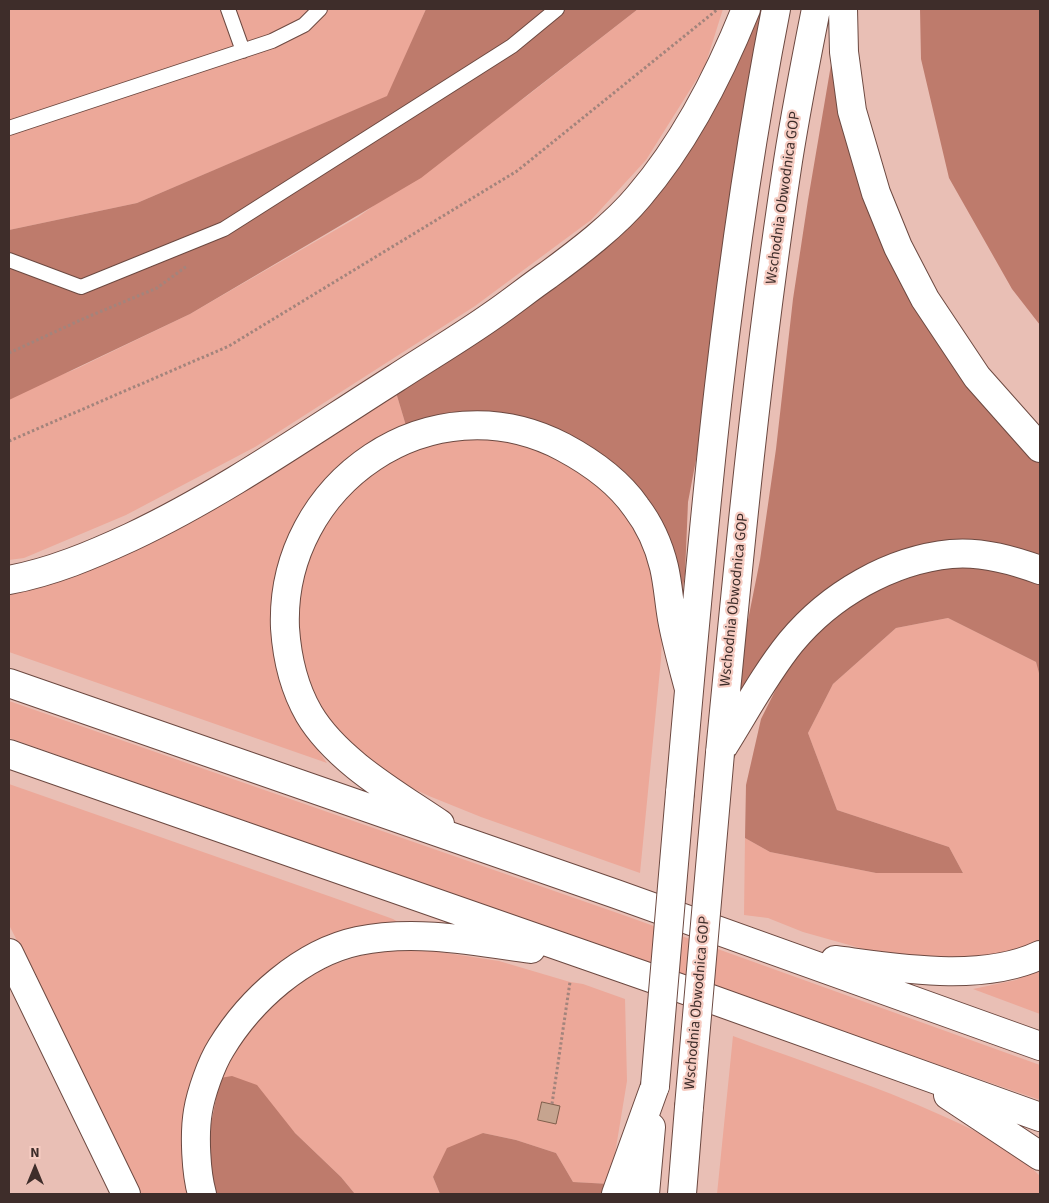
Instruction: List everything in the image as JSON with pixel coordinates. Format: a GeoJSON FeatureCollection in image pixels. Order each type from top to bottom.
{"type":"FeatureCollection","features":[{"type":"Feature","properties":{"kind":"highway"},"geometry":{"type":"LineString","coordinates":[[9,580],[29,576],[84,557],[191,507],[492,316],[566,261],[596,237],[638,198],[666,162],[709,92],[746,9]]}},
{"type":"Feature","properties":{"kind":"highway"},"geometry":{"type":"LineString","coordinates":[[645,1194],[703,527],[725,333],[750,160],[776,9]]}},
{"type":"Feature","properties":{"kind":"highway","name":"Wschodnia Obwodnica GOP"},"geometry":{"type":"LineString","coordinates":[[682,1194],[720,753],[751,447],[766,316],[788,160],[816,9]]}},
{"type":"Feature","properties":{"kind":"highway"},"geometry":{"type":"LineString","coordinates":[[843,9],[844,52],[852,111],[876,193],[898,246],[925,299],[977,377],[1040,448]]}},
{"type":"Feature","properties":{"kind":"highway"},"geometry":{"type":"LineString","coordinates":[[470,844],[370,775],[331,742],[309,715],[290,668],[286,646],[286,607],[292,568],[300,546],[309,525],[322,506],[354,472],[374,456],[397,442],[418,434],[450,427],[485,426],[530,432],[569,450],[599,469],[620,487],[637,507],[657,545],[664,567],[672,620],[689,689]]}},
{"type":"Feature","properties":{"kind":"highway"},"geometry":{"type":"LineString","coordinates":[[720,753],[777,661],[792,641],[810,622],[853,588],[901,565],[952,554],[980,555],[1007,559],[1040,570]]}},
{"type":"Feature","properties":{"kind":"highway"},"geometry":{"type":"LineString","coordinates":[[9,683],[781,952],[1040,1046]]}},
{"type":"Feature","properties":{"kind":"highway"},"geometry":{"type":"LineString","coordinates":[[9,754],[1040,1117]]}},
{"type":"Feature","properties":{"kind":"highway"},"geometry":{"type":"LineString","coordinates":[[202,1194],[198,1183],[198,1111],[208,1078],[221,1048],[243,1018],[264,994],[292,971],[323,953],[339,947],[376,938],[396,937],[443,937],[591,958]]}},
{"type":"Feature","properties":{"kind":"highway"},"geometry":{"type":"LineString","coordinates":[[781,952],[901,969],[955,971],[991,969],[1031,960],[1040,955]]}},
{"type":"Feature","properties":{"kind":"highway"},"geometry":{"type":"LineString","coordinates":[[9,953],[126,1194]]}},
{"type":"Feature","properties":{"kind":"highway"},"geometry":{"type":"LineString","coordinates":[[914,1072],[1040,1156]]}},
{"type":"Feature","properties":{"kind":"highway"},"geometry":{"type":"LineString","coordinates":[[616,1194],[655,1086]]}},
{"type":"Feature","properties":{"kind":"lane"},"geometry":{"type":"LineString","coordinates":[[228,9],[243,51]]}},
{"type":"Feature","properties":{"kind":"lane"},"geometry":{"type":"LineString","coordinates":[[9,128],[272,41],[304,25],[320,9]]}},
{"type":"Feature","properties":{"kind":"lane"},"geometry":{"type":"LineString","coordinates":[[9,260],[82,286],[224,230],[512,46],[557,9]]}},
{"type":"Feature","properties":{"kind":"path"},"geometry":{"type":"LineString","coordinates":[[9,441],[229,346],[517,171],[715,11]]}},
{"type":"Feature","properties":{"kind":"path"},"geometry":{"type":"LineString","coordinates":[[9,353],[157,288],[188,265]]}},
{"type":"Feature","properties":{"kind":"path"},"geometry":{"type":"LineString","coordinates":[[552,1104],[570,982]]}},
{"type":"Feature","properties":{"kind":"shaded area"},"geometry":{"type":"Polygon","coordinates":[[[9,9],[426,9],[388,96],[137,203],[9,230],[9,9]]]}},
{"type":"Feature","properties":{"kind":"shaded area"},"geometry":{"type":"Polygon","coordinates":[[[426,9],[638,9],[421,178],[190,314],[9,400],[9,230],[137,203],[387,96],[426,9]]]}},
{"type":"Feature","properties":{"kind":"shaded area"},"geometry":{"type":"Polygon","coordinates":[[[638,9],[723,9],[705,66],[646,160],[591,220],[475,306],[255,447],[126,515],[24,558],[9,560],[9,395],[76,369],[190,314],[358,217],[527,96],[638,9]]]}},
{"type":"Feature","properties":{"kind":"shaded area"},"geometry":{"type":"Polygon","coordinates":[[[753,9],[769,9],[711,381],[688,502],[685,574],[680,606],[672,556],[565,435],[407,429],[395,389],[597,245],[753,9]]]}},
{"type":"Feature","properties":{"kind":"shaded area"},"geometry":{"type":"Polygon","coordinates":[[[920,9],[1040,9],[1040,325],[1012,289],[949,178],[921,59],[920,9]]]}},
{"type":"Feature","properties":{"kind":"shaded area"},"geometry":{"type":"Polygon","coordinates":[[[833,53],[845,129],[1015,433],[1040,462],[1040,561],[868,569],[734,732],[738,670],[760,560],[776,449],[793,299],[833,53]]]}},
{"type":"Feature","properties":{"kind":"shaded area"},"geometry":{"type":"Polygon","coordinates":[[[395,389],[407,429],[332,479],[305,507],[288,538],[277,572],[273,605],[275,639],[309,738],[327,763],[9,652],[9,595],[79,568],[395,389]]]}},
{"type":"Feature","properties":{"kind":"shaded area"},"geometry":{"type":"Polygon","coordinates":[[[455,435],[526,439],[618,492],[646,541],[663,614],[661,659],[640,873],[481,817],[429,796],[380,773],[316,710],[288,609],[318,515],[383,458],[455,435]]]}},
{"type":"Feature","properties":{"kind":"shaded area"},"geometry":{"type":"Polygon","coordinates":[[[950,565],[994,568],[1040,582],[1040,677],[1036,662],[948,618],[896,628],[833,684],[808,733],[837,810],[949,847],[963,873],[876,873],[770,852],[745,838],[746,785],[761,719],[786,669],[815,635],[850,607],[881,588],[950,565]]]}},
{"type":"Feature","properties":{"kind":"shaded area"},"geometry":{"type":"Polygon","coordinates":[[[948,618],[1036,662],[1040,677],[1040,945],[987,961],[936,962],[867,950],[803,932],[768,918],[744,915],[745,838],[770,852],[876,873],[963,873],[949,847],[837,810],[808,733],[833,684],[896,628],[948,618]]]}},
{"type":"Feature","properties":{"kind":"shaded area"},"geometry":{"type":"Polygon","coordinates":[[[9,701],[626,916],[1040,1065],[1040,1100],[9,738],[9,701]]]}},
{"type":"Feature","properties":{"kind":"shaded area"},"geometry":{"type":"Polygon","coordinates":[[[9,784],[398,922],[241,999],[221,1024],[188,1194],[142,1194],[105,1127],[9,925],[9,784]]]}},
{"type":"Feature","properties":{"kind":"shaded area"},"geometry":{"type":"Polygon","coordinates":[[[420,949],[499,961],[570,982],[583,984],[625,999],[627,1081],[610,1184],[573,1182],[556,1153],[516,1140],[483,1133],[433,1177],[440,1194],[355,1194],[341,1177],[295,1133],[220,1078],[238,1047],[262,1017],[305,980],[343,961],[361,956],[390,950],[420,949]]]}},
{"type":"Feature","properties":{"kind":"shaded area"},"geometry":{"type":"Polygon","coordinates":[[[1040,968],[1040,1014],[973,989],[1016,980],[1040,968]]]}},
{"type":"Feature","properties":{"kind":"shaded area"},"geometry":{"type":"Polygon","coordinates":[[[733,1036],[891,1094],[982,1135],[1007,1149],[1040,1176],[1040,1194],[717,1194],[733,1036]]]}},
{"type":"Feature","properties":{"kind":"shaded area"},"geometry":{"type":"Polygon","coordinates":[[[232,1076],[257,1085],[295,1133],[341,1177],[355,1194],[216,1194],[207,1144],[220,1078],[232,1076]]]}},
{"type":"Feature","properties":{"kind":"shaded area"},"geometry":{"type":"Polygon","coordinates":[[[483,1133],[516,1140],[556,1153],[573,1182],[610,1184],[609,1194],[440,1194],[433,1177],[447,1148],[483,1133]]]}},
{"type":"Feature","properties":{"kind":"building"},"geometry":{"type":"Polygon","coordinates":[[[542,1102],[560,1106],[556,1124],[538,1120],[542,1102]]]}}]}
